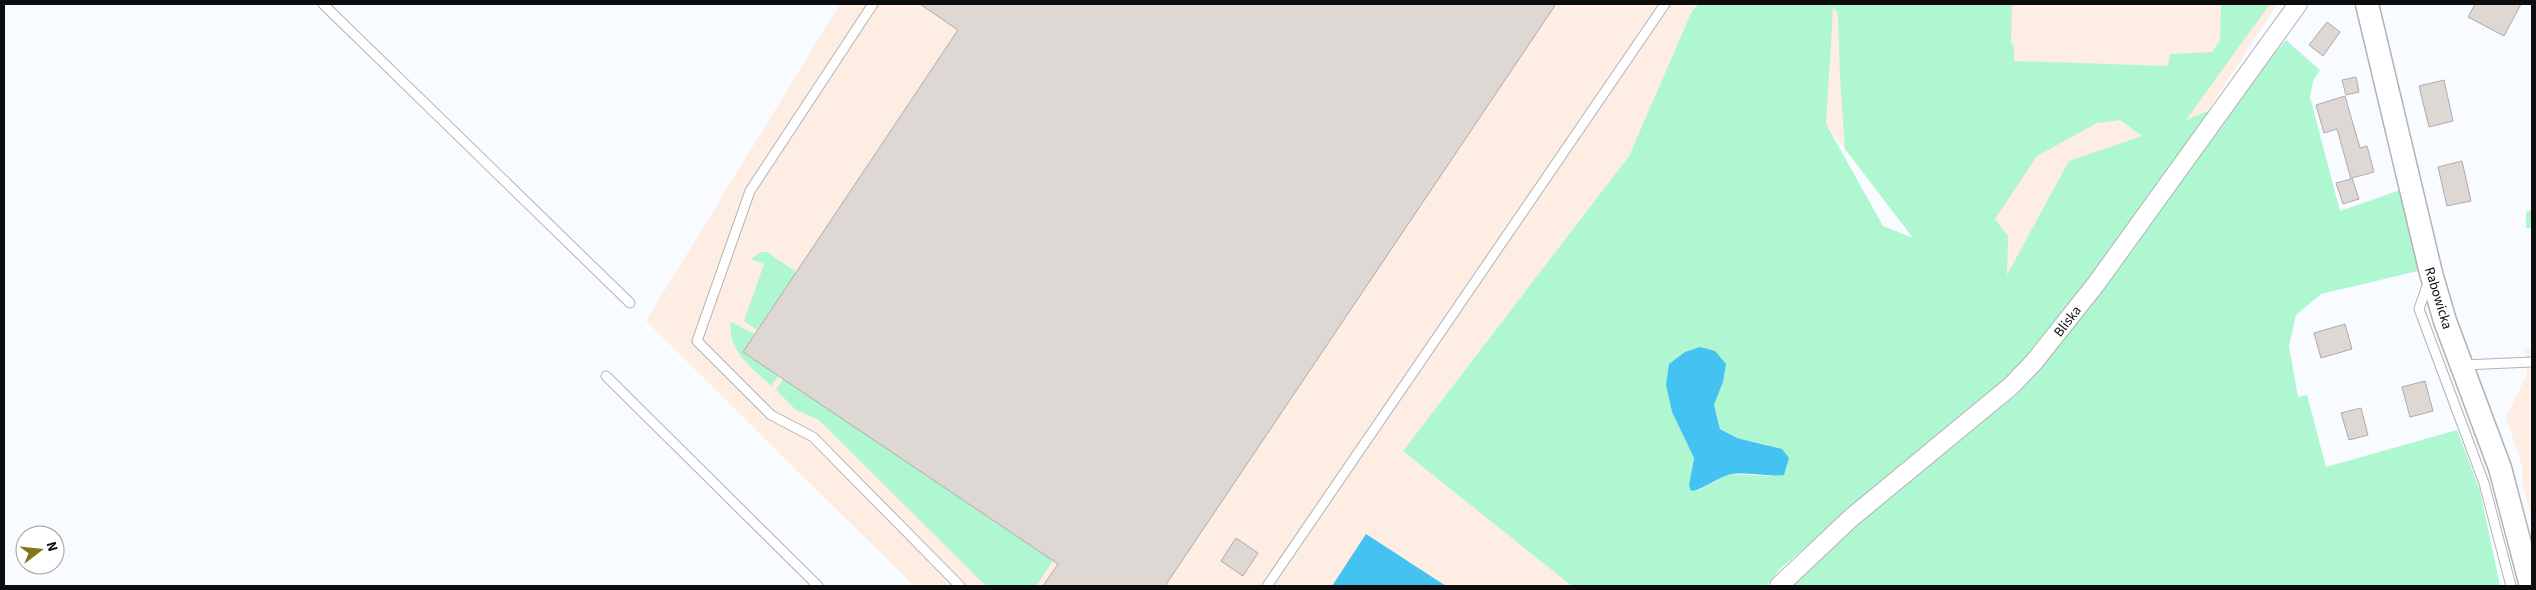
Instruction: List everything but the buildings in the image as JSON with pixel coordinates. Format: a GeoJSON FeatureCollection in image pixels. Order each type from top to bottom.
{"type":"FeatureCollection","features":[{"type":"Feature","properties":{"kind":"street","name":"Bliska"},"geometry":{"type":"LineString","coordinates":[[1779,586],[1851,518],[2011,386],[2034,362],[2096,284],[2298,4]]}},
{"type":"Feature","properties":{"kind":"street","name":"Rabowicka"},"geometry":{"type":"LineString","coordinates":[[2368,4],[2431,273],[2445,321],[2500,468],[2532,586]]}},
{"type":"Feature","properties":{"kind":"lane"},"geometry":{"type":"LineString","coordinates":[[323,4],[630,303]]}},
{"type":"Feature","properties":{"kind":"lane"},"geometry":{"type":"LineString","coordinates":[[873,4],[750,192],[697,341],[770,415],[813,437],[960,586]]}},
{"type":"Feature","properties":{"kind":"lane"},"geometry":{"type":"LineString","coordinates":[[1267,586],[1664,4]]}},
{"type":"Feature","properties":{"kind":"lane"},"geometry":{"type":"LineString","coordinates":[[2431,273],[2419,309],[2484,483],[2511,586]]}},
{"type":"Feature","properties":{"kind":"lane"},"geometry":{"type":"LineString","coordinates":[[2462,365],[2532,362]]}},
{"type":"Feature","properties":{"kind":"lane"},"geometry":{"type":"LineString","coordinates":[[606,376],[818,586]]}},
{"type":"Feature","properties":{"kind":"shaded area"},"geometry":{"type":"Polygon","coordinates":[[[840,4],[1699,4],[1692,11],[1629,156],[1403,451],[1572,586],[914,586],[646,321],[840,4]]]}},
{"type":"Feature","properties":{"kind":"shaded area"},"geometry":{"type":"Polygon","coordinates":[[[1732,4],[2277,4],[2185,146],[1974,315],[1732,4]]]}},
{"type":"Feature","properties":{"kind":"shaded area"},"geometry":{"type":"Polygon","coordinates":[[[2525,349],[2532,349],[2532,519],[2522,481],[2522,466],[2506,417],[2527,374],[2525,349]]]}},
{"type":"Feature","properties":{"kind":"green space"},"geometry":{"type":"Polygon","coordinates":[[[1699,4],[2012,4],[2011,42],[2014,47],[2014,61],[2168,66],[2170,54],[2212,52],[2220,40],[2221,4],[2270,4],[2186,120],[2208,111],[2228,108],[2286,40],[2320,70],[2313,81],[2310,97],[2340,211],[2400,190],[2418,271],[2321,294],[2296,315],[2289,346],[2298,397],[2307,395],[2326,467],[2457,430],[2480,491],[2500,586],[1791,586],[1914,474],[2019,393],[2011,374],[1781,568],[1766,586],[1572,586],[1403,451],[1629,156],[1692,11],[1699,4]],[[1833,8],[1826,124],[1883,226],[1913,238],[1845,149],[1838,13],[1833,8]],[[2120,120],[2097,123],[2037,156],[1995,219],[2008,236],[2007,275],[2069,161],[2142,136],[2120,120]],[[1723,382],[1666,385],[1672,412],[1694,458],[1689,485],[1699,490],[1729,474],[1770,476],[1768,445],[1737,438],[1720,429],[1714,405],[1723,382]]]}},
{"type":"Feature","properties":{"kind":"green space"},"geometry":{"type":"Polygon","coordinates":[[[2532,210],[2532,228],[2526,228],[2526,212],[2532,210]]]}},
{"type":"Feature","properties":{"kind":"green space"},"geometry":{"type":"Polygon","coordinates":[[[761,252],[767,252],[796,272],[757,330],[744,321],[764,264],[751,259],[761,252]]]}},
{"type":"Feature","properties":{"kind":"green space"},"geometry":{"type":"Polygon","coordinates":[[[731,322],[755,334],[743,352],[779,376],[771,386],[749,365],[737,350],[733,342],[731,322]]]}},
{"type":"Feature","properties":{"kind":"green space"},"geometry":{"type":"Polygon","coordinates":[[[783,379],[1053,561],[1036,586],[988,586],[982,582],[819,420],[796,410],[776,390],[783,379]]]}},
{"type":"Feature","properties":{"kind":"water"},"geometry":{"type":"Polygon","coordinates":[[[1700,347],[1715,351],[1726,364],[1723,382],[1714,405],[1720,429],[1737,438],[1782,449],[1789,458],[1784,475],[1733,474],[1691,491],[1689,485],[1694,458],[1672,412],[1666,385],[1669,364],[1685,352],[1700,347]]]}},
{"type":"Feature","properties":{"kind":"water"},"geometry":{"type":"Polygon","coordinates":[[[1366,534],[1446,586],[1332,586],[1366,534]]]}}]}
